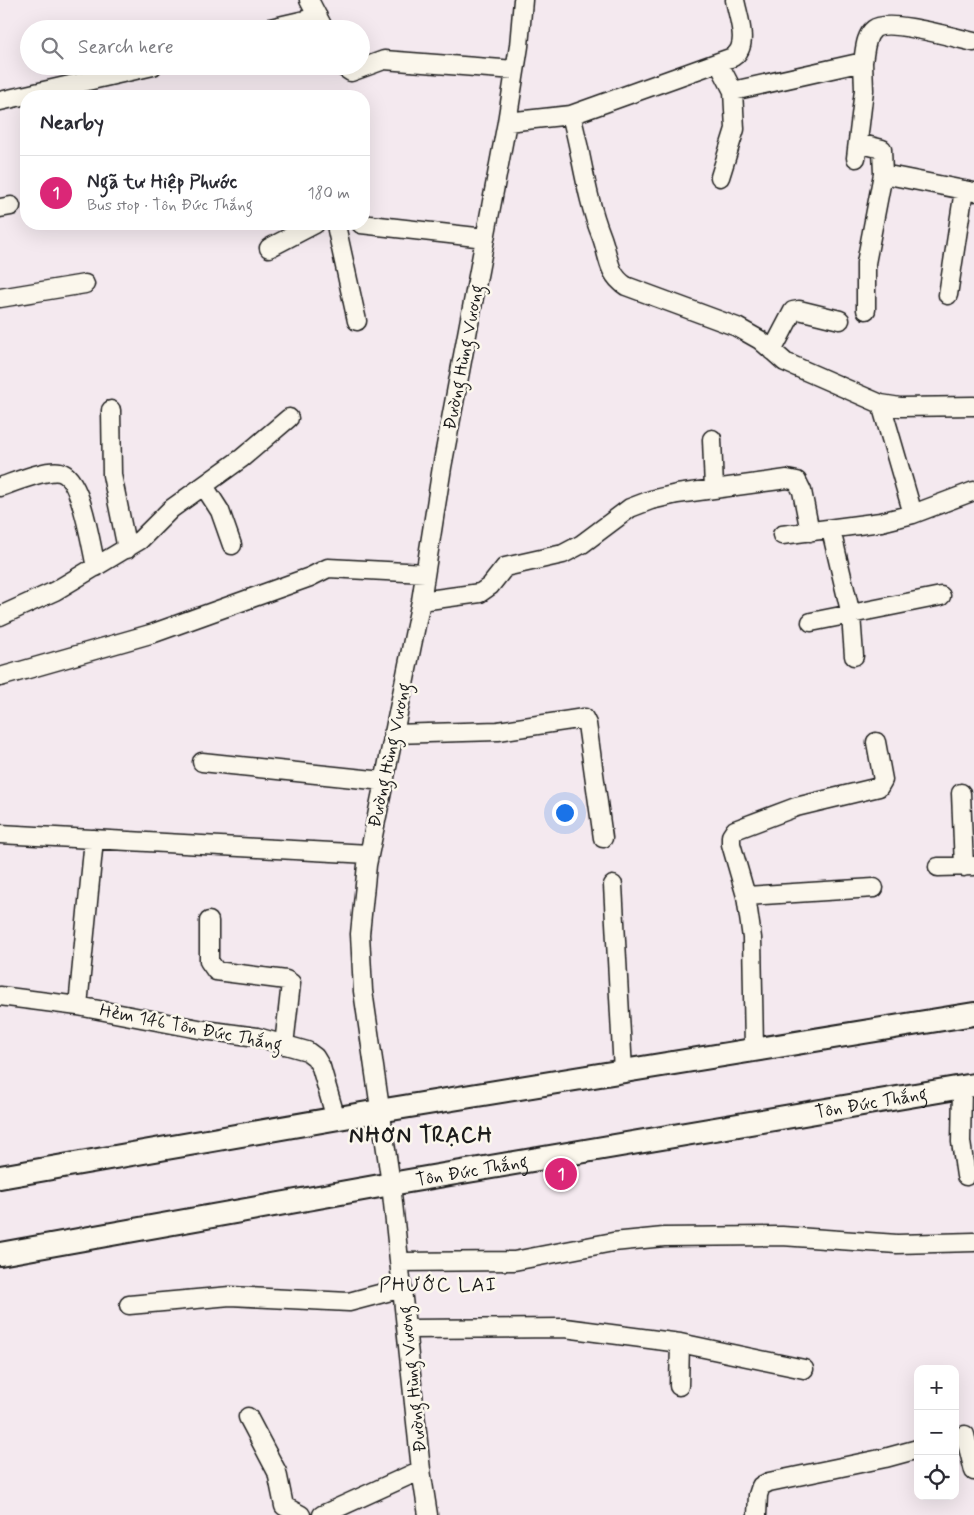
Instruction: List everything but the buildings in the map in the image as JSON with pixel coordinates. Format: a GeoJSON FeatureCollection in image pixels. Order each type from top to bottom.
{"type":"FeatureCollection","features":[{"type":"Feature","properties":{"kind":"main road"},"geometry":{"type":"LineString","coordinates":[[0,1177],[336,1118],[974,1014]]}},
{"type":"Feature","properties":{"kind":"main road","name":"Tôn Đức Thắng"},"geometry":{"type":"LineString","coordinates":[[0,1254],[391,1184],[968,1086]]}},
{"type":"Feature","properties":{"kind":"street"},"geometry":{"type":"LineString","coordinates":[[310,0],[320,20]]}},
{"type":"Feature","properties":{"kind":"street","name":"Đường Hùng Vương"},"geometry":{"type":"LineString","coordinates":[[428,1515],[421,1470],[391,1184],[363,991],[360,934],[361,902],[383,781],[421,601],[442,467],[507,122],[523,0]]}},
{"type":"Feature","properties":{"kind":"street"},"geometry":{"type":"LineString","coordinates":[[507,122],[571,115],[719,64],[740,53],[742,45],[735,0]]}},
{"type":"Feature","properties":{"kind":"street"},"geometry":{"type":"LineString","coordinates":[[866,310],[866,263],[884,174],[882,149],[857,150],[864,90],[863,62],[868,38],[872,30],[880,25],[907,28],[974,42]]}},
{"type":"Feature","properties":{"kind":"street"},"geometry":{"type":"LineString","coordinates":[[370,65],[384,60],[515,70]]}},
{"type":"Feature","properties":{"kind":"street"},"geometry":{"type":"LineString","coordinates":[[733,91],[863,62]]}},
{"type":"Feature","properties":{"kind":"street"},"geometry":{"type":"LineString","coordinates":[[719,64],[733,91],[733,139],[720,177]]}},
{"type":"Feature","properties":{"kind":"street"},"geometry":{"type":"LineString","coordinates":[[48,90],[114,75]]}},
{"type":"Feature","properties":{"kind":"street"},"geometry":{"type":"LineString","coordinates":[[0,101],[20,96]]}},
{"type":"Feature","properties":{"kind":"street"},"geometry":{"type":"LineString","coordinates":[[571,115],[582,155],[591,210],[602,237],[607,259],[618,281],[626,286],[737,327],[760,340],[785,362],[882,404],[923,407],[974,406]]}},
{"type":"Feature","properties":{"kind":"street"},"geometry":{"type":"LineString","coordinates":[[884,174],[969,191],[948,295]]}},
{"type":"Feature","properties":{"kind":"street"},"geometry":{"type":"LineString","coordinates":[[370,223],[485,238]]}},
{"type":"Feature","properties":{"kind":"street"},"geometry":{"type":"LineString","coordinates":[[270,248],[304,230]]}},
{"type":"Feature","properties":{"kind":"street"},"geometry":{"type":"LineString","coordinates":[[337,230],[357,321]]}},
{"type":"Feature","properties":{"kind":"street"},"geometry":{"type":"LineString","coordinates":[[0,298],[85,284]]}},
{"type":"Feature","properties":{"kind":"street"},"geometry":{"type":"LineString","coordinates":[[772,351],[793,311],[799,310],[840,320]]}},
{"type":"Feature","properties":{"kind":"street"},"geometry":{"type":"LineString","coordinates":[[882,404],[913,514]]}},
{"type":"Feature","properties":{"kind":"street"},"geometry":{"type":"LineString","coordinates":[[111,410],[112,475],[128,549]]}},
{"type":"Feature","properties":{"kind":"street"},"geometry":{"type":"LineString","coordinates":[[0,616],[55,591],[128,549],[140,540],[158,520],[242,458],[289,418]]}},
{"type":"Feature","properties":{"kind":"street"},"geometry":{"type":"LineString","coordinates":[[712,439],[714,489]]}},
{"type":"Feature","properties":{"kind":"street"},"geometry":{"type":"LineString","coordinates":[[0,487],[49,473],[60,472],[67,476],[74,484],[80,499],[96,567]]}},
{"type":"Feature","properties":{"kind":"street"},"geometry":{"type":"LineString","coordinates":[[421,601],[480,593],[490,586],[505,567],[563,554],[582,544],[630,508],[651,500],[714,489],[787,480],[797,482],[802,491],[810,532]]}},
{"type":"Feature","properties":{"kind":"street"},"geometry":{"type":"LineString","coordinates":[[204,486],[220,510],[232,545]]}},
{"type":"Feature","properties":{"kind":"street"},"geometry":{"type":"LineString","coordinates":[[782,535],[882,522],[913,514],[974,491]]}},
{"type":"Feature","properties":{"kind":"street"},"geometry":{"type":"LineString","coordinates":[[831,530],[851,615],[854,656]]}},
{"type":"Feature","properties":{"kind":"street"},"geometry":{"type":"LineString","coordinates":[[0,677],[154,633],[310,577],[328,568],[425,573]]}},
{"type":"Feature","properties":{"kind":"street"},"geometry":{"type":"LineString","coordinates":[[812,622],[941,596]]}},
{"type":"Feature","properties":{"kind":"street"},"geometry":{"type":"LineString","coordinates":[[394,734],[498,731],[584,718],[587,724],[594,763],[603,838]]}},
{"type":"Feature","properties":{"kind":"street"},"geometry":{"type":"LineString","coordinates":[[754,1049],[754,955],[746,896],[730,844],[730,836],[735,830],[806,804],[879,787],[884,780],[876,742]]}},
{"type":"Feature","properties":{"kind":"street"},"geometry":{"type":"LineString","coordinates":[[202,762],[383,781]]}},
{"type":"Feature","properties":{"kind":"street"},"geometry":{"type":"LineString","coordinates":[[938,867],[969,866],[962,793]]}},
{"type":"Feature","properties":{"kind":"street"},"geometry":{"type":"LineString","coordinates":[[0,834],[369,854]]}},
{"type":"Feature","properties":{"kind":"street"},"geometry":{"type":"LineString","coordinates":[[78,1006],[94,839]]}},
{"type":"Feature","properties":{"kind":"street"},"geometry":{"type":"LineString","coordinates":[[613,886],[623,1071]]}},
{"type":"Feature","properties":{"kind":"street"},"geometry":{"type":"LineString","coordinates":[[746,896],[874,888]]}},
{"type":"Feature","properties":{"kind":"street"},"geometry":{"type":"LineString","coordinates":[[209,921],[209,961],[216,971],[286,980],[291,983],[284,1045]]}},
{"type":"Feature","properties":{"kind":"street","name":"Hẻm 146 Tôn Đức Thắng"},"geometry":{"type":"LineString","coordinates":[[0,996],[78,1006],[204,1030],[257,1036],[307,1051],[315,1057],[321,1067],[336,1118]]}},
{"type":"Feature","properties":{"kind":"street"},"geometry":{"type":"LineString","coordinates":[[966,1176],[961,1142],[968,1086]]}},
{"type":"Feature","properties":{"kind":"street"},"geometry":{"type":"LineString","coordinates":[[399,1262],[514,1261],[614,1242],[664,1237],[782,1236],[898,1244],[974,1242]]}},
{"type":"Feature","properties":{"kind":"street"},"geometry":{"type":"LineString","coordinates":[[129,1304],[230,1296],[349,1302],[402,1288]]}},
{"type":"Feature","properties":{"kind":"street"},"geometry":{"type":"LineString","coordinates":[[407,1329],[546,1327],[680,1343],[804,1369]]}},
{"type":"Feature","properties":{"kind":"street"},"geometry":{"type":"LineString","coordinates":[[679,1386],[680,1343]]}},
{"type":"Feature","properties":{"kind":"street"},"geometry":{"type":"LineString","coordinates":[[248,1417],[277,1472],[284,1506],[301,1515]]}},
{"type":"Feature","properties":{"kind":"street"},"geometry":{"type":"LineString","coordinates":[[965,1435],[974,1471]]}},
{"type":"Feature","properties":{"kind":"street"},"geometry":{"type":"LineString","coordinates":[[757,1515],[758,1495],[761,1486],[769,1482],[914,1450]]}},
{"type":"Feature","properties":{"kind":"street"},"geometry":{"type":"LineString","coordinates":[[322,1515],[421,1470]]}},
{"type":"Feature","properties":{"kind":"place","name":"Ngã tư Hiệp Phước"},"geometry":{"type":"Point","coordinates":[561,1174]}},
{"type":"Feature","properties":{"kind":"district","name":"NHƠN TRẠCH"},"geometry":{"type":"Point","coordinates":[421,1134]}},
{"type":"Feature","properties":{"kind":"district","name":"PHƯỚC LAI"},"geometry":{"type":"Point","coordinates":[438,1284]}}]}
